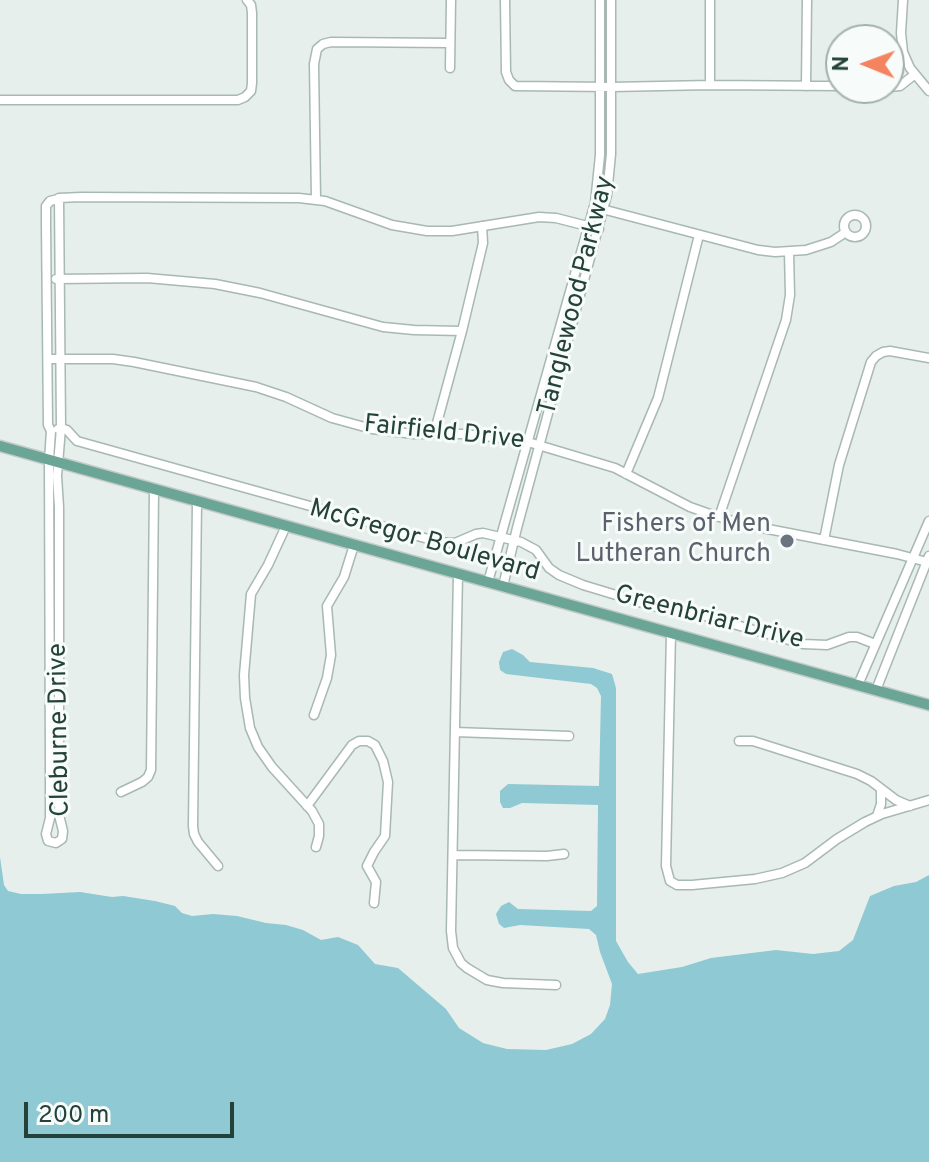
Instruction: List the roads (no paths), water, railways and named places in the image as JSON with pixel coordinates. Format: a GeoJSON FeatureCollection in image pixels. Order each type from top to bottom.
{"type":"FeatureCollection","features":[{"type":"Feature","properties":{"kind":"main road","name":"McGregor Boulevard"},"geometry":{"type":"LineString","coordinates":[[0,446],[929,705]]}},
{"type":"Feature","properties":{"kind":"street"},"geometry":{"type":"LineString","coordinates":[[0,100],[238,100],[251,91],[252,83],[252,13],[247,0]]}},
{"type":"Feature","properties":{"kind":"street"},"geometry":{"type":"LineString","coordinates":[[450,68],[451,0]]}},
{"type":"Feature","properties":{"kind":"street"},"geometry":{"type":"LineString","coordinates":[[505,0],[506,72],[514,85],[825,86]]}},
{"type":"Feature","properties":{"kind":"street","name":"Tanglewood Parkway"},"geometry":{"type":"LineString","coordinates":[[488,582],[594,207],[600,155],[600,0]]}},
{"type":"Feature","properties":{"kind":"street","name":"Tanglewood Parkway"},"geometry":{"type":"LineString","coordinates":[[503,586],[610,180],[611,0]]}},
{"type":"Feature","properties":{"kind":"street"},"geometry":{"type":"LineString","coordinates":[[710,0],[710,85]]}},
{"type":"Feature","properties":{"kind":"street"},"geometry":{"type":"LineString","coordinates":[[806,86],[807,0]]}},
{"type":"Feature","properties":{"kind":"street"},"geometry":{"type":"LineString","coordinates":[[903,0],[901,43],[906,61],[929,91]]}},
{"type":"Feature","properties":{"kind":"street"},"geometry":{"type":"LineString","coordinates":[[316,200],[314,64],[317,49],[331,42],[450,43]]}},
{"type":"Feature","properties":{"kind":"street"},"geometry":{"type":"LineString","coordinates":[[905,82],[914,75]]}},
{"type":"Feature","properties":{"kind":"street"},"geometry":{"type":"LineString","coordinates":[[59,198],[61,359],[56,429],[48,425],[46,206],[52,199],[59,198],[299,198],[342,206],[392,225],[435,232],[539,217],[599,229]]}},
{"type":"Feature","properties":{"kind":"street"},"geometry":{"type":"LineString","coordinates":[[594,207],[758,250],[789,252],[824,245],[846,232]]}},
{"type":"Feature","properties":{"kind":"street"},"geometry":{"type":"LineString","coordinates":[[434,434],[483,243],[482,226]]}},
{"type":"Feature","properties":{"kind":"street"},"geometry":{"type":"LineString","coordinates":[[626,474],[658,398],[699,235]]}},
{"type":"Feature","properties":{"kind":"street"},"geometry":{"type":"LineString","coordinates":[[719,517],[786,320],[790,287],[789,252]]}},
{"type":"Feature","properties":{"kind":"street"},"geometry":{"type":"LineString","coordinates":[[47,279],[147,278],[215,284],[260,293],[383,327],[462,331]]}},
{"type":"Feature","properties":{"kind":"street"},"geometry":{"type":"LineString","coordinates":[[824,540],[843,452],[871,362],[876,356],[890,351],[929,358]]}},
{"type":"Feature","properties":{"kind":"street","name":"Fairfield Drive"},"geometry":{"type":"LineString","coordinates":[[48,359],[134,362],[271,391],[332,418],[372,429],[414,434],[478,435],[528,442],[600,463],[690,507],[742,524],[928,559]]}},
{"type":"Feature","properties":{"kind":"street","name":"Cleburne Drive"},"geometry":{"type":"LineString","coordinates":[[54,659],[59,815],[63,831],[62,839],[56,843],[48,841],[46,834],[50,818],[54,659],[56,429]]}},
{"type":"Feature","properties":{"kind":"street","name":"Greenbriar Drive"},"geometry":{"type":"LineString","coordinates":[[56,429],[67,430],[77,441],[439,542],[455,543],[483,533],[521,542],[536,550],[549,568],[559,575],[649,605],[705,616],[803,644],[827,645],[849,637],[875,644]]}},
{"type":"Feature","properties":{"kind":"street"},"geometry":{"type":"LineString","coordinates":[[121,792],[142,782],[151,770],[154,490]]}},
{"type":"Feature","properties":{"kind":"street"},"geometry":{"type":"LineString","coordinates":[[197,502],[193,826],[198,842],[218,866]]}},
{"type":"Feature","properties":{"kind":"street"},"geometry":{"type":"LineString","coordinates":[[858,685],[913,558],[926,536],[929,521]]}},
{"type":"Feature","properties":{"kind":"street"},"geometry":{"type":"LineString","coordinates":[[286,526],[251,594],[245,698],[250,728],[258,747],[319,824],[316,847]]}},
{"type":"Feature","properties":{"kind":"street"},"geometry":{"type":"LineString","coordinates":[[314,715],[327,678],[331,655],[327,606],[347,569],[354,545]]}},
{"type":"Feature","properties":{"kind":"street"},"geometry":{"type":"LineString","coordinates":[[876,690],[928,559]]}},
{"type":"Feature","properties":{"kind":"street"},"geometry":{"type":"LineString","coordinates":[[458,574],[453,948],[461,963],[479,977],[495,982],[556,985]]}},
{"type":"Feature","properties":{"kind":"street"},"geometry":{"type":"LineString","coordinates":[[671,633],[666,866],[670,881],[677,885],[692,885],[782,873],[805,863],[851,830],[877,816],[929,800]]}},
{"type":"Feature","properties":{"kind":"street"},"geometry":{"type":"LineString","coordinates":[[455,732],[569,736]]}},
{"type":"Feature","properties":{"kind":"street"},"geometry":{"type":"LineString","coordinates":[[307,806],[352,745],[359,741],[375,745],[388,782],[385,836],[367,866],[377,887],[374,903]]}},
{"type":"Feature","properties":{"kind":"street"},"geometry":{"type":"LineString","coordinates":[[739,741],[764,744],[857,774],[910,806]]}},
{"type":"Feature","properties":{"kind":"street"},"geometry":{"type":"LineString","coordinates":[[877,816],[881,789]]}},
{"type":"Feature","properties":{"kind":"street"},"geometry":{"type":"LineString","coordinates":[[453,855],[564,854]]}},
{"type":"Feature","properties":{"kind":"water"},"geometry":{"type":"Polygon","coordinates":[[[512,649],[530,662],[593,668],[612,674],[616,688],[616,941],[638,974],[682,967],[711,958],[776,950],[813,954],[839,951],[853,940],[870,896],[929,875],[929,1162],[0,1162],[0,857],[4,885],[8,891],[21,894],[80,892],[123,896],[175,906],[182,913],[192,916],[237,916],[286,925],[321,940],[338,937],[358,945],[375,964],[398,968],[446,1009],[459,1028],[483,1043],[507,1049],[546,1050],[572,1044],[591,1034],[605,1019],[612,984],[596,935],[589,929],[520,925],[504,928],[496,914],[501,906],[509,902],[518,909],[591,911],[597,906],[598,805],[522,803],[503,808],[500,791],[508,784],[599,786],[601,696],[591,684],[506,674],[500,670],[499,662],[503,652],[512,649]]]}},
{"type":"Feature","properties":{"kind":"place","name":"Fishers of Men Lutheran Church"},"geometry":{"type":"Point","coordinates":[787,541]}}]}
